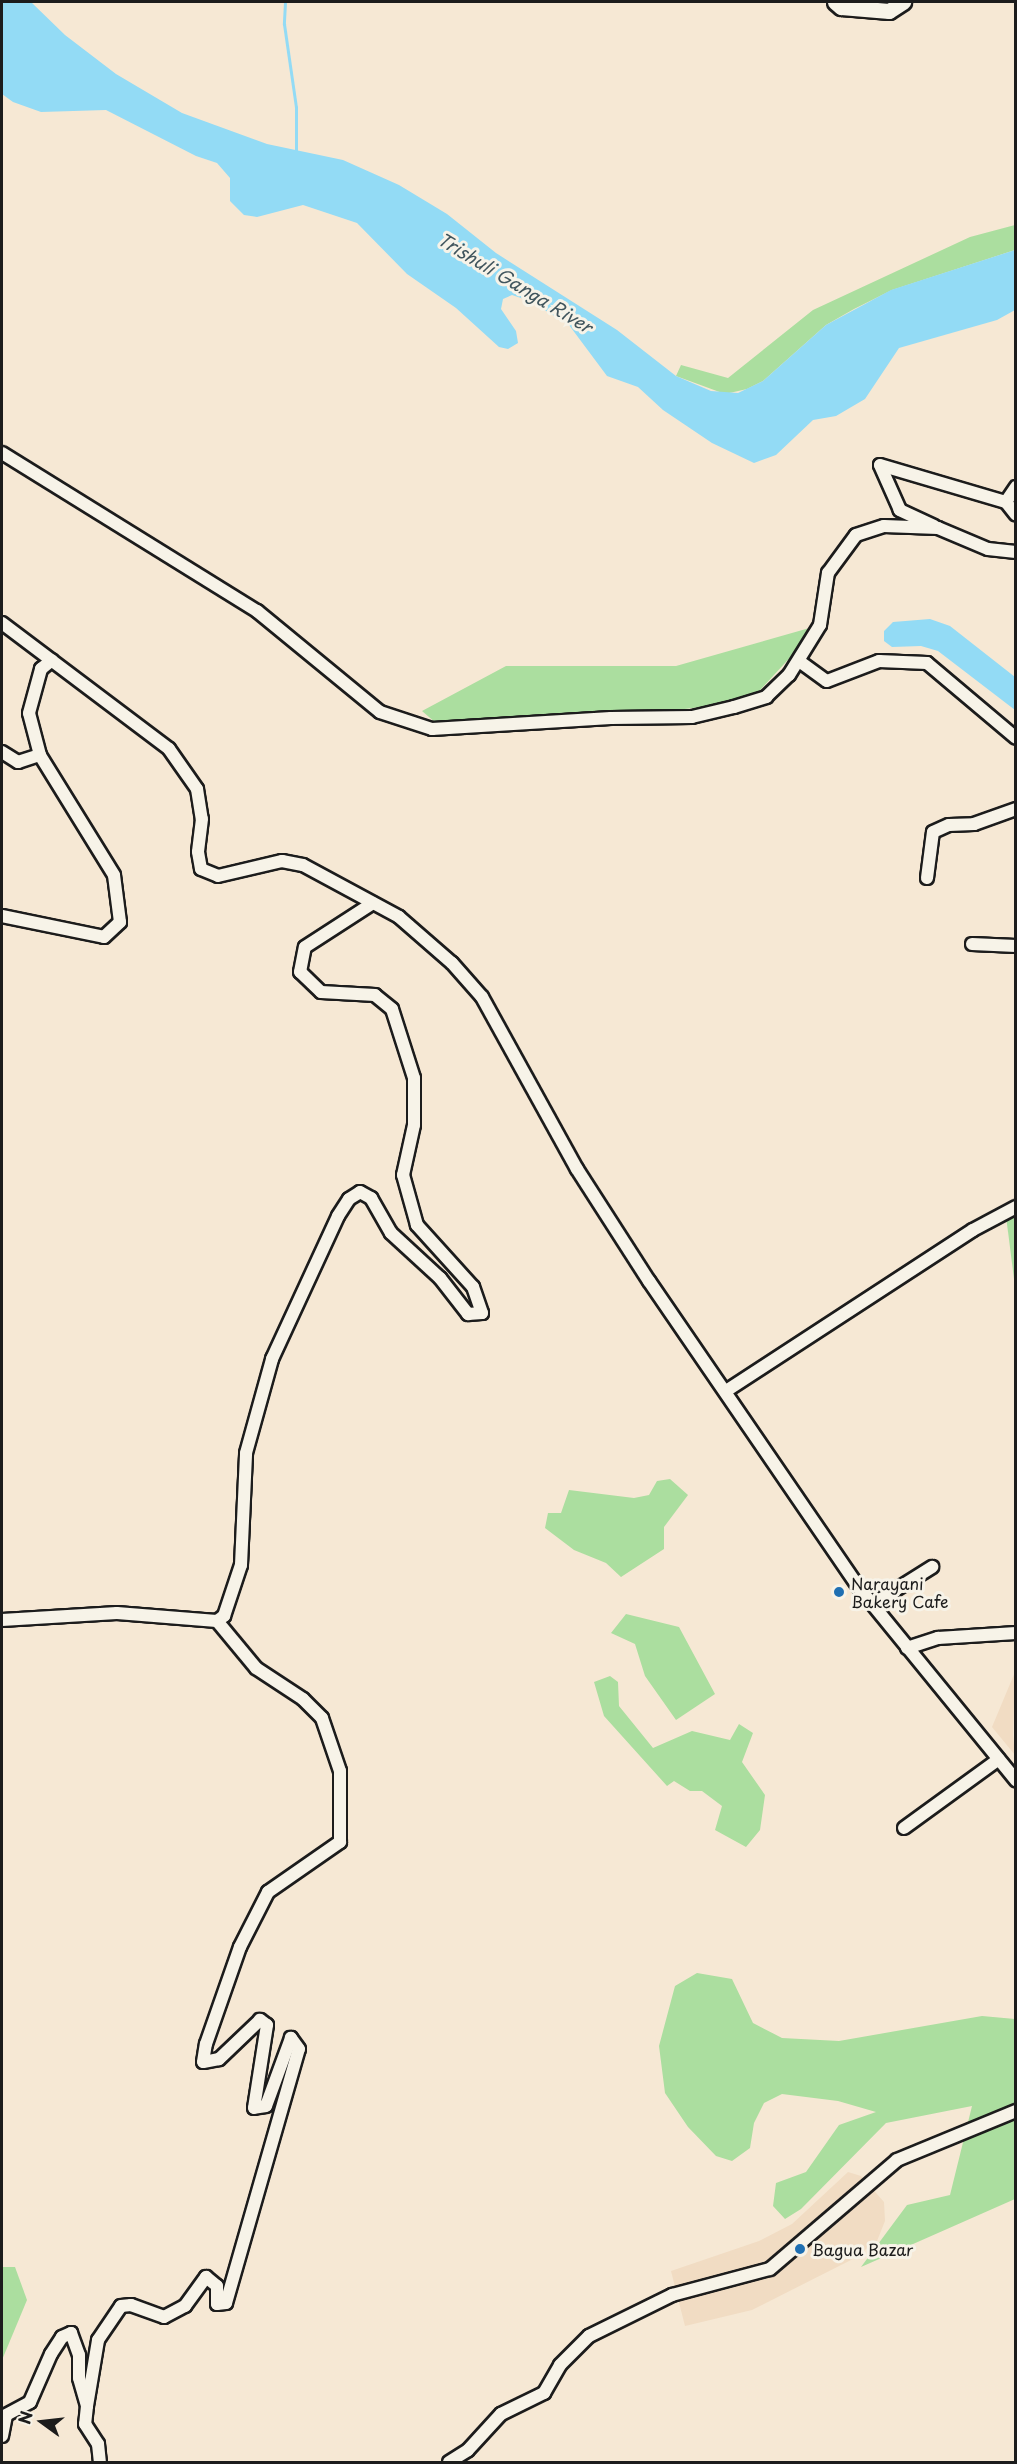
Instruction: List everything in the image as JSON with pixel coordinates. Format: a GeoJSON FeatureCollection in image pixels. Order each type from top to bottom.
{"type":"FeatureCollection","features":[{"type":"Feature","properties":{"kind":"main road"},"geometry":{"type":"LineString","coordinates":[[835,2],[841,7],[889,11],[903,2]]}},
{"type":"Feature","properties":{"kind":"street"},"geometry":{"type":"LineString","coordinates":[[2,453],[257,611],[380,712],[432,729],[611,717],[692,717],[766,697],[799,661],[820,625],[828,573],[856,535],[884,526],[938,528]]}},
{"type":"Feature","properties":{"kind":"street"},"geometry":{"type":"LineString","coordinates":[[1016,515],[1006,502],[880,465],[900,510],[988,549],[1016,552]]}},
{"type":"Feature","properties":{"kind":"street"},"geometry":{"type":"LineString","coordinates":[[1006,502],[1016,487]]}},
{"type":"Feature","properties":{"kind":"street"},"geometry":{"type":"LineString","coordinates":[[2,623],[169,749],[197,789],[202,819],[198,852],[201,869],[218,876],[282,861],[303,865],[373,903],[427,940],[482,997],[576,1169],[726,1390],[873,1604],[1016,1780]]}},
{"type":"Feature","properties":{"kind":"street"},"geometry":{"type":"LineString","coordinates":[[2,916],[104,937],[120,922],[114,875],[40,755],[29,712],[41,669],[52,660]]}},
{"type":"Feature","properties":{"kind":"street"},"geometry":{"type":"LineString","coordinates":[[799,661],[827,681],[879,661],[927,663],[1016,738]]}},
{"type":"Feature","properties":{"kind":"street"},"geometry":{"type":"LineString","coordinates":[[2,752],[18,762],[40,755]]}},
{"type":"Feature","properties":{"kind":"street"},"geometry":{"type":"LineString","coordinates":[[927,878],[933,832],[949,825],[974,824],[1016,809]]}},
{"type":"Feature","properties":{"kind":"street"},"geometry":{"type":"LineString","coordinates":[[2,1620],[117,1613],[217,1621],[224,1616],[231,1602],[241,1565],[246,1454],[272,1359],[349,1199],[360,1192],[371,1198],[391,1233],[441,1278],[468,1314],[482,1313],[473,1287],[417,1225],[403,1175],[414,1125],[414,1077],[392,1009],[375,995],[321,992],[300,972],[305,947],[373,903]]}},
{"type":"Feature","properties":{"kind":"street"},"geometry":{"type":"LineString","coordinates":[[972,944],[1016,946]]}},
{"type":"Feature","properties":{"kind":"street"},"geometry":{"type":"LineString","coordinates":[[726,1390],[974,1230],[1016,1207]]}},
{"type":"Feature","properties":{"kind":"street"},"geometry":{"type":"LineString","coordinates":[[873,1604],[932,1567]]}},
{"type":"Feature","properties":{"kind":"street"},"geometry":{"type":"LineString","coordinates":[[100,2463],[98,2444],[85,2424],[87,2406],[98,2340],[122,2306],[131,2305],[164,2317],[185,2306],[206,2277],[217,2286],[217,2304],[226,2303],[299,2049],[291,2037],[266,2106],[254,2108],[267,2025],[260,2020],[219,2059],[203,2062],[206,2044],[240,1947],[268,1892],[340,1842],[340,1771],[322,1718],[303,1699],[256,1668],[217,1621]]}},
{"type":"Feature","properties":{"kind":"street"},"geometry":{"type":"LineString","coordinates":[[907,1648],[938,1638],[1016,1633]]}},
{"type":"Feature","properties":{"kind":"street"},"geometry":{"type":"LineString","coordinates":[[904,1828],[999,1759]]}},
{"type":"Feature","properties":{"kind":"street"},"geometry":{"type":"LineString","coordinates":[[449,2463],[468,2450],[501,2414],[544,2393],[560,2365],[589,2336],[672,2295],[770,2270],[897,2160],[1016,2110]]}},
{"type":"Feature","properties":{"kind":"street"},"geometry":{"type":"LineString","coordinates":[[2,2436],[6,2415],[30,2402],[51,2354],[62,2337],[71,2333],[79,2355],[79,2378],[87,2406]]}},
{"type":"Feature","properties":{"kind":"shaded area"},"geometry":{"type":"Polygon","coordinates":[[[1015,1672],[1013,1735],[1015,1755],[992,1727],[1015,1672]]]}},
{"type":"Feature","properties":{"kind":"shaded area","name":"Bagua Bazar"},"geometry":{"type":"Polygon","coordinates":[[[848,2172],[861,2176],[884,2202],[885,2221],[877,2241],[851,2260],[752,2310],[685,2326],[671,2271],[759,2241],[792,2224],[848,2172]]]}},
{"type":"Feature","properties":{"kind":"green space"},"geometry":{"type":"Polygon","coordinates":[[[1015,225],[1015,250],[892,290],[854,309],[826,325],[763,381],[747,389],[725,394],[676,376],[681,365],[728,378],[813,310],[970,237],[1015,225]]]}},
{"type":"Feature","properties":{"kind":"green space"},"geometry":{"type":"Polygon","coordinates":[[[820,625],[750,701],[611,718],[443,729],[422,711],[506,666],[676,666],[820,625]]]}},
{"type":"Feature","properties":{"kind":"green space"},"geometry":{"type":"Polygon","coordinates":[[[1015,1212],[1016,1279],[1014,1279],[1006,1216],[1015,1212]]]}},
{"type":"Feature","properties":{"kind":"green space"},"geometry":{"type":"Polygon","coordinates":[[[670,1479],[688,1495],[664,1527],[664,1549],[621,1577],[606,1563],[574,1550],[545,1528],[548,1513],[561,1513],[569,1490],[634,1498],[649,1495],[657,1481],[670,1479]]]}},
{"type":"Feature","properties":{"kind":"green space"},"geometry":{"type":"Polygon","coordinates":[[[626,1614],[679,1627],[715,1694],[676,1720],[645,1676],[635,1644],[611,1633],[626,1614]]]}},
{"type":"Feature","properties":{"kind":"green space"},"geometry":{"type":"Polygon","coordinates":[[[610,1676],[618,1682],[619,1706],[653,1748],[692,1731],[730,1740],[739,1724],[753,1733],[742,1762],[765,1795],[760,1830],[746,1847],[715,1830],[722,1806],[702,1791],[690,1791],[674,1781],[667,1786],[604,1716],[594,1682],[610,1676]]]}},
{"type":"Feature","properties":{"kind":"green space"},"geometry":{"type":"Polygon","coordinates":[[[697,1973],[732,1979],[753,2023],[782,2038],[839,2041],[982,2016],[1015,2019],[1015,2199],[861,2267],[907,2205],[950,2195],[972,2106],[886,2123],[801,2209],[785,2219],[773,2206],[776,2183],[806,2172],[839,2125],[876,2112],[838,2101],[782,2094],[764,2103],[754,2123],[750,2148],[732,2161],[716,2156],[688,2127],[665,2093],[659,2046],[675,1986],[697,1973]]]}},
{"type":"Feature","properties":{"kind":"green space"},"geometry":{"type":"Polygon","coordinates":[[[2,2267],[15,2267],[27,2300],[2,2360],[2,2267]]]}},
{"type":"Feature","properties":{"kind":"water","name":"Trishuli Ganga River"},"geometry":{"type":"Polygon","coordinates":[[[2,2],[31,2],[65,35],[116,74],[182,113],[267,144],[343,160],[399,185],[447,214],[496,253],[617,330],[676,376],[711,391],[738,393],[763,381],[826,325],[891,290],[1015,250],[1015,310],[997,320],[899,348],[865,399],[836,416],[813,420],[776,455],[754,463],[712,443],[663,410],[638,387],[607,376],[569,325],[530,301],[512,295],[503,299],[501,309],[516,331],[518,343],[508,349],[499,347],[456,308],[407,274],[357,223],[303,205],[257,217],[244,215],[230,201],[230,178],[217,163],[196,156],[106,110],[41,112],[13,102],[2,94],[2,2]]]}},
{"type":"Feature","properties":{"kind":"water"},"geometry":{"type":"Polygon","coordinates":[[[930,619],[950,626],[1015,677],[1015,710],[938,651],[921,646],[892,647],[884,641],[884,631],[893,622],[930,619]]]}},
{"type":"Feature","properties":{"kind":"waterway"},"geometry":{"type":"LineString","coordinates":[[285,2],[284,24],[296,107],[296,155]]}},
{"type":"Feature","properties":{"kind":"place","name":"Narayani Bakery Cafe"},"geometry":{"type":"Point","coordinates":[839,1592]}},
{"type":"Feature","properties":{"kind":"place","name":"Bagua Bazar"},"geometry":{"type":"Point","coordinates":[800,2249]}}]}
